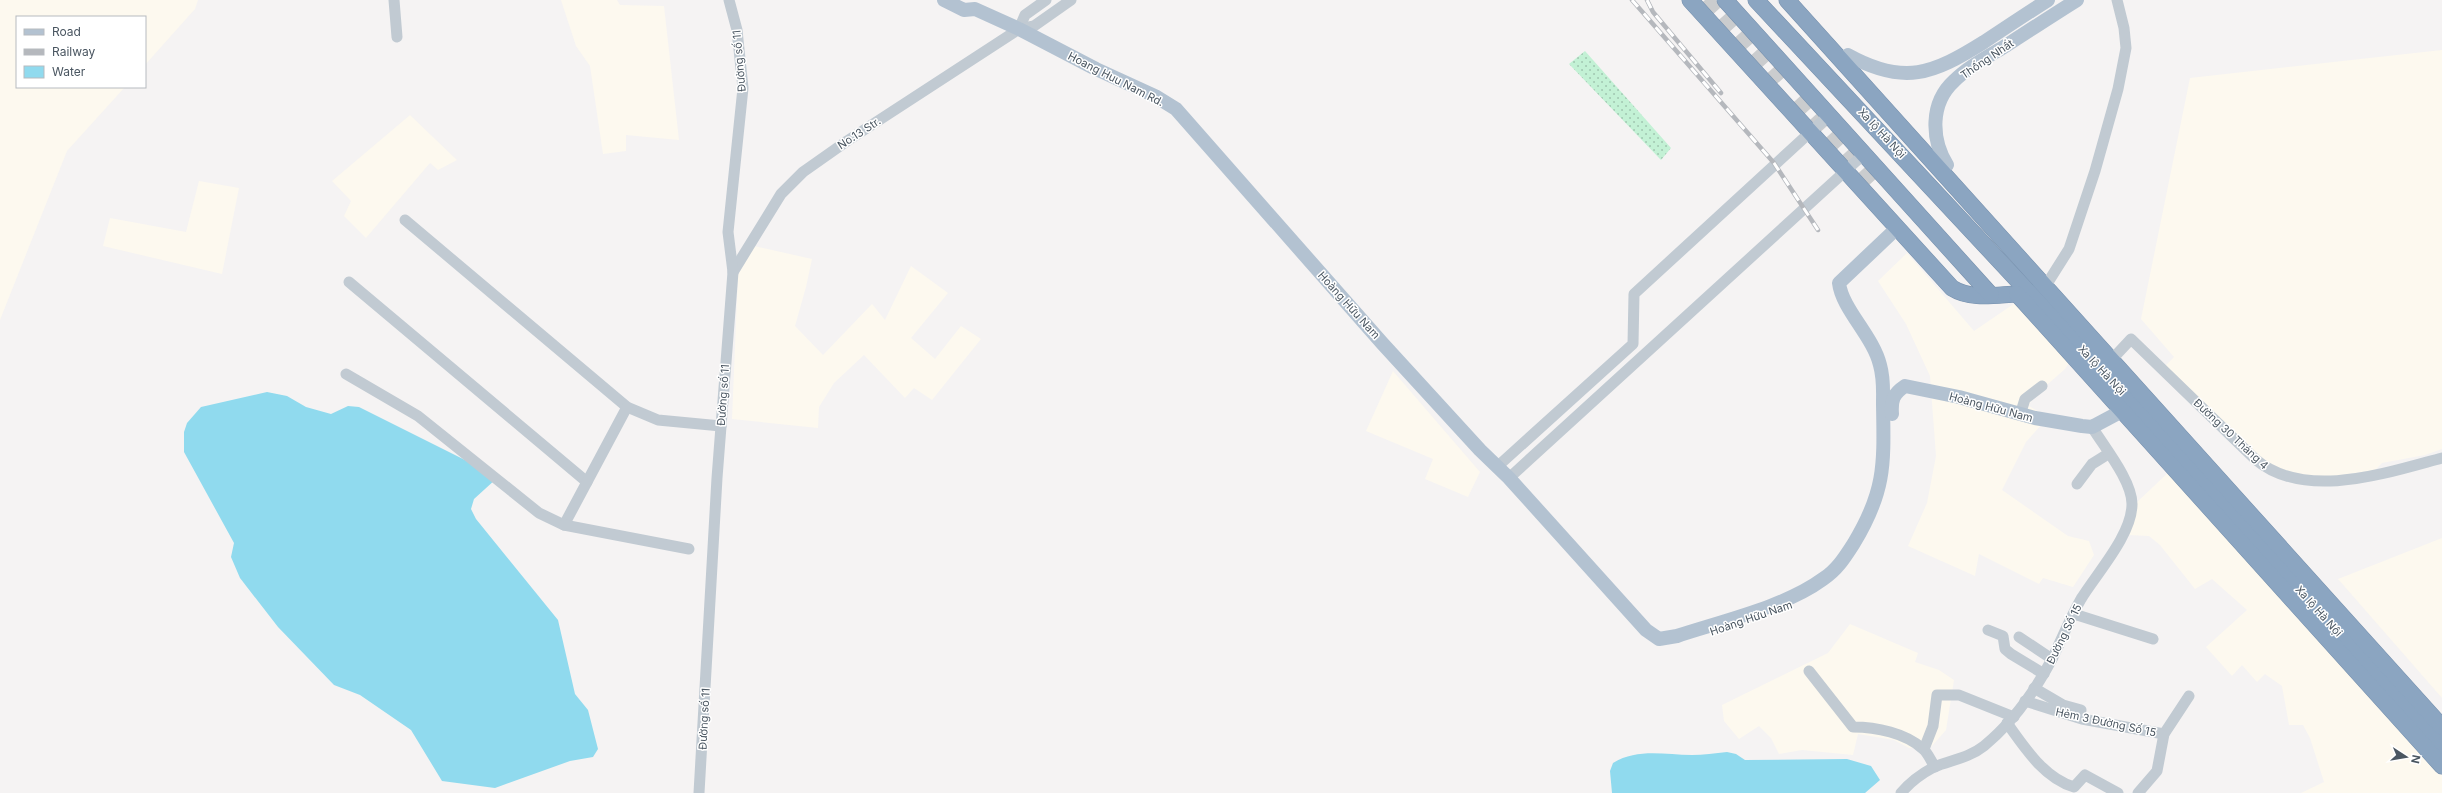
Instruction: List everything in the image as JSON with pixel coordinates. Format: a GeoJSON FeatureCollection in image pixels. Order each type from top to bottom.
{"type":"FeatureCollection","features":[{"type":"Feature","properties":{"kind":"highway"},"geometry":{"type":"LineString","coordinates":[[1690,0],[1952,288],[1961,293],[1972,296],[2022,291]]}},
{"type":"Feature","properties":{"kind":"highway"},"geometry":{"type":"LineString","coordinates":[[1725,0],[1863,155],[1991,295]]}},
{"type":"Feature","properties":{"kind":"highway","name":"Xa lộ Hà Nội"},"geometry":{"type":"LineString","coordinates":[[1756,0],[2167,451],[2437,741]]}},
{"type":"Feature","properties":{"kind":"highway","name":"Xa lộ Hà Nội"},"geometry":{"type":"LineString","coordinates":[[1787,0],[1891,109],[1947,165],[2048,283]]}},
{"type":"Feature","properties":{"kind":"highway","name":"Xa lộ Hà Nội"},"geometry":{"type":"LineString","coordinates":[[1799,0],[1848,55],[1891,109],[2114,357],[2419,695],[2442,715]]}},
{"type":"Feature","properties":{"kind":"highway"},"geometry":{"type":"LineString","coordinates":[[1779,82],[1795,101]]}},
{"type":"Feature","properties":{"kind":"highway"},"geometry":{"type":"LineString","coordinates":[[1875,189],[1972,296]]}},
{"type":"Feature","properties":{"kind":"highway","name":"Xa lộ Hà Nội"},"geometry":{"type":"LineString","coordinates":[[2419,695],[2437,741],[2442,766]]}},
{"type":"Feature","properties":{"kind":"main road"},"geometry":{"type":"LineString","coordinates":[[944,0],[964,10],[972,4],[1019,29]]}},
{"type":"Feature","properties":{"kind":"main road","name":"Thống Nhất"},"geometry":{"type":"LineString","coordinates":[[1848,55],[1879,70],[1902,74],[1925,72],[1958,58],[2048,0]]}},
{"type":"Feature","properties":{"kind":"main road","name":"Thống Nhất"},"geometry":{"type":"LineString","coordinates":[[1947,165],[1936,140],[1936,113],[1948,88],[1968,70],[2076,0]]}},
{"type":"Feature","properties":{"kind":"main road","name":"Hoang Huu Nam Rd."},"geometry":{"type":"LineString","coordinates":[[1019,29],[1096,69],[1155,96],[1176,110],[1480,450]]}},
{"type":"Feature","properties":{"kind":"main road"},"geometry":{"type":"LineString","coordinates":[[1958,58],[1968,70]]}},
{"type":"Feature","properties":{"kind":"main road","name":"Hoàng Hữu Nam"},"geometry":{"type":"LineString","coordinates":[[1480,450],[1498,466],[1646,630],[1659,639],[1668,639],[1781,601],[1804,591],[1824,579],[1842,562],[1866,522],[1877,497],[1885,447],[1885,387],[1880,363],[1861,325],[1840,296],[1839,283],[1897,228]]}},
{"type":"Feature","properties":{"kind":"main road","name":"Hoàng Hữu Nam"},"geometry":{"type":"LineString","coordinates":[[1480,450],[1492,471],[1641,636],[1658,646],[1669,646],[1786,608],[1827,585],[1846,567],[1861,547],[1883,499],[1893,446],[1891,404],[1895,392],[1905,386],[1959,397],[2020,414],[2092,427]]}},
{"type":"Feature","properties":{"kind":"main road"},"geometry":{"type":"LineString","coordinates":[[2092,427],[2127,407]]}},
{"type":"Feature","properties":{"kind":"street"},"geometry":{"type":"LineString","coordinates":[[394,0],[397,37]]}},
{"type":"Feature","properties":{"kind":"street","name":"Đường số 11"},"geometry":{"type":"LineString","coordinates":[[699,793],[721,426],[733,272],[728,232],[743,88],[737,30],[729,0]]}},
{"type":"Feature","properties":{"kind":"street"},"geometry":{"type":"LineString","coordinates":[[1019,29],[1025,14],[1046,0]]}},
{"type":"Feature","properties":{"kind":"street"},"geometry":{"type":"LineString","coordinates":[[1019,29],[1034,26],[1070,0]]}},
{"type":"Feature","properties":{"kind":"street"},"geometry":{"type":"LineString","coordinates":[[2048,283],[2069,249],[2095,171],[2118,89],[2126,48],[2124,28],[2117,0]]}},
{"type":"Feature","properties":{"kind":"street","name":"No.13 Str."},"geometry":{"type":"LineString","coordinates":[[733,272],[781,194],[803,172],[847,141],[1019,29]]}},
{"type":"Feature","properties":{"kind":"street"},"geometry":{"type":"LineString","coordinates":[[1498,466],[1633,344],[1634,294],[1829,116]]}},
{"type":"Feature","properties":{"kind":"street"},"geometry":{"type":"LineString","coordinates":[[1509,478],[1863,155]]}},
{"type":"Feature","properties":{"kind":"street"},"geometry":{"type":"LineString","coordinates":[[405,220],[627,407],[658,420],[721,426]]}},
{"type":"Feature","properties":{"kind":"street"},"geometry":{"type":"LineString","coordinates":[[349,282],[587,482]]}},
{"type":"Feature","properties":{"kind":"street","name":"Đường 30 Tháng 4"},"geometry":{"type":"LineString","coordinates":[[2114,357],[2130,339],[2255,459],[2266,468],[2278,474],[2299,480],[2319,481],[2352,478],[2442,458]]}},
{"type":"Feature","properties":{"kind":"street"},"geometry":{"type":"LineString","coordinates":[[346,374],[418,416],[540,513],[564,525],[689,549]]}},
{"type":"Feature","properties":{"kind":"street"},"geometry":{"type":"LineString","coordinates":[[2020,414],[2025,399],[2042,386]]}},
{"type":"Feature","properties":{"kind":"street"},"geometry":{"type":"LineString","coordinates":[[564,525],[627,407]]}},
{"type":"Feature","properties":{"kind":"street","name":"Đường Số 15"},"geometry":{"type":"LineString","coordinates":[[1901,793],[1916,778],[1935,767],[1970,755],[1983,747],[2010,720],[2044,674],[2080,600],[2121,539],[2131,512],[2131,499],[2126,481],[2092,427]]}},
{"type":"Feature","properties":{"kind":"street"},"geometry":{"type":"LineString","coordinates":[[2077,484],[2092,464],[2108,454]]}},
{"type":"Feature","properties":{"kind":"street"},"geometry":{"type":"LineString","coordinates":[[2074,614],[2153,639]]}},
{"type":"Feature","properties":{"kind":"street"},"geometry":{"type":"LineString","coordinates":[[1988,630],[2003,636],[2005,649],[2011,654],[2044,674]]}},
{"type":"Feature","properties":{"kind":"street"},"geometry":{"type":"LineString","coordinates":[[2020,637],[2052,659]]}},
{"type":"Feature","properties":{"kind":"street"},"geometry":{"type":"LineString","coordinates":[[1809,671],[1853,727],[1879,729],[1898,735],[1924,749],[1935,767]]}},
{"type":"Feature","properties":{"kind":"street"},"geometry":{"type":"LineString","coordinates":[[2034,688],[2063,705],[2081,710]]}},
{"type":"Feature","properties":{"kind":"street"},"geometry":{"type":"LineString","coordinates":[[1924,749],[1933,726],[1937,695],[1959,695],[2010,720],[2047,772],[2073,787],[2085,775],[2118,793]]}},
{"type":"Feature","properties":{"kind":"street"},"geometry":{"type":"LineString","coordinates":[[2138,793],[2157,771],[2164,734],[2179,714],[2189,696]]}},
{"type":"Feature","properties":{"kind":"street","name":"Hẻm 3 Đường Số 15"},"geometry":{"type":"LineString","coordinates":[[2025,701],[2082,719],[2164,734]]}},
{"type":"Feature","properties":{"kind":"shaded area"},"geometry":{"type":"Polygon","coordinates":[[[0,0],[198,0],[195,9],[146,64],[146,16],[16,16],[16,88],[124,88],[67,151],[0,320],[0,0]]]}},
{"type":"Feature","properties":{"kind":"shaded area"},"geometry":{"type":"Polygon","coordinates":[[[561,0],[617,0],[620,5],[664,6],[679,140],[626,135],[626,151],[603,154],[590,66],[576,46],[561,0]]]}},
{"type":"Feature","properties":{"kind":"shaded area"},"geometry":{"type":"Polygon","coordinates":[[[2442,50],[2442,449],[2425,455],[2382,463],[2375,470],[2328,477],[2300,477],[2261,461],[2164,367],[2174,357],[2141,319],[2190,78],[2442,50]]]}},
{"type":"Feature","properties":{"kind":"shaded area"},"geometry":{"type":"Polygon","coordinates":[[[410,115],[457,160],[438,170],[430,163],[366,238],[344,216],[351,201],[332,181],[410,115]]]}},
{"type":"Feature","properties":{"kind":"shaded area"},"geometry":{"type":"Polygon","coordinates":[[[199,181],[239,188],[222,274],[103,246],[110,218],[186,232],[199,181]]]}},
{"type":"Feature","properties":{"kind":"shaded area"},"geometry":{"type":"Polygon","coordinates":[[[754,246],[812,259],[795,326],[823,355],[872,304],[885,320],[911,266],[948,293],[911,338],[935,359],[961,326],[981,339],[932,400],[914,388],[905,398],[864,355],[834,383],[819,407],[818,428],[732,419],[738,275],[754,246]]]}},
{"type":"Feature","properties":{"kind":"shaded area"},"geometry":{"type":"Polygon","coordinates":[[[1907,253],[1974,331],[2018,301],[2070,361],[2065,369],[2032,398],[2029,406],[2048,417],[2026,442],[2002,490],[2068,536],[2089,541],[2094,555],[2073,587],[2043,578],[2039,584],[1979,554],[1975,576],[1908,546],[1927,503],[1936,456],[1930,376],[1906,324],[1878,281],[1907,253]]]}},
{"type":"Feature","properties":{"kind":"shaded area"},"geometry":{"type":"Polygon","coordinates":[[[1393,371],[1480,472],[1468,497],[1425,479],[1433,459],[1366,431],[1393,371]]]}},
{"type":"Feature","properties":{"kind":"shaded area"},"geometry":{"type":"Polygon","coordinates":[[[2171,470],[2442,772],[2442,793],[2301,793],[2324,782],[2310,738],[2303,725],[2289,725],[2282,686],[2265,674],[2257,682],[2242,665],[2232,676],[2206,647],[2247,610],[2212,579],[2195,589],[2160,545],[2149,536],[2128,535],[2136,503],[2171,470]]]}},
{"type":"Feature","properties":{"kind":"shaded area"},"geometry":{"type":"Polygon","coordinates":[[[2442,538],[2442,698],[2338,579],[2442,538]]]}},
{"type":"Feature","properties":{"kind":"shaded area"},"geometry":{"type":"Polygon","coordinates":[[[1850,624],[1918,653],[1915,662],[1939,670],[1954,680],[1946,730],[1931,747],[1909,748],[1894,740],[1858,734],[1853,755],[1802,750],[1779,754],[1771,738],[1759,726],[1739,739],[1724,721],[1722,705],[1828,653],[1850,624]]]}},
{"type":"Feature","properties":{"kind":"green space"},"geometry":{"type":"Polygon","coordinates":[[[1585,51],[1671,148],[1661,160],[1569,64],[1585,51]]]}},
{"type":"Feature","properties":{"kind":"water"},"geometry":{"type":"Polygon","coordinates":[[[267,392],[287,396],[306,407],[331,414],[348,406],[359,407],[483,469],[496,479],[474,499],[471,509],[476,519],[558,620],[575,694],[588,710],[598,749],[593,757],[570,761],[495,788],[442,781],[411,730],[360,695],[334,685],[278,627],[240,578],[231,557],[234,543],[184,452],[184,432],[187,423],[201,407],[267,392]]]}},
{"type":"Feature","properties":{"kind":"water"},"geometry":{"type":"Polygon","coordinates":[[[1727,752],[1736,754],[1745,760],[1847,759],[1871,766],[1880,780],[1865,793],[1612,793],[1610,771],[1613,763],[1622,758],[1632,755],[1651,753],[1696,755],[1727,752]]]}},
{"type":"Feature","properties":{"kind":"tunnel"},"geometry":{"type":"LineString","coordinates":[[1705,0],[1779,82]]}},
{"type":"Feature","properties":{"kind":"tunnel"},"geometry":{"type":"LineString","coordinates":[[1795,101],[1875,189]]}},
{"type":"Feature","properties":{"kind":"railway"},"geometry":{"type":"LineString","coordinates":[[1632,0],[1774,163],[1818,230]]}},
{"type":"Feature","properties":{"kind":"railway"},"geometry":{"type":"LineString","coordinates":[[1647,0],[1653,12],[1721,93]]}}]}
